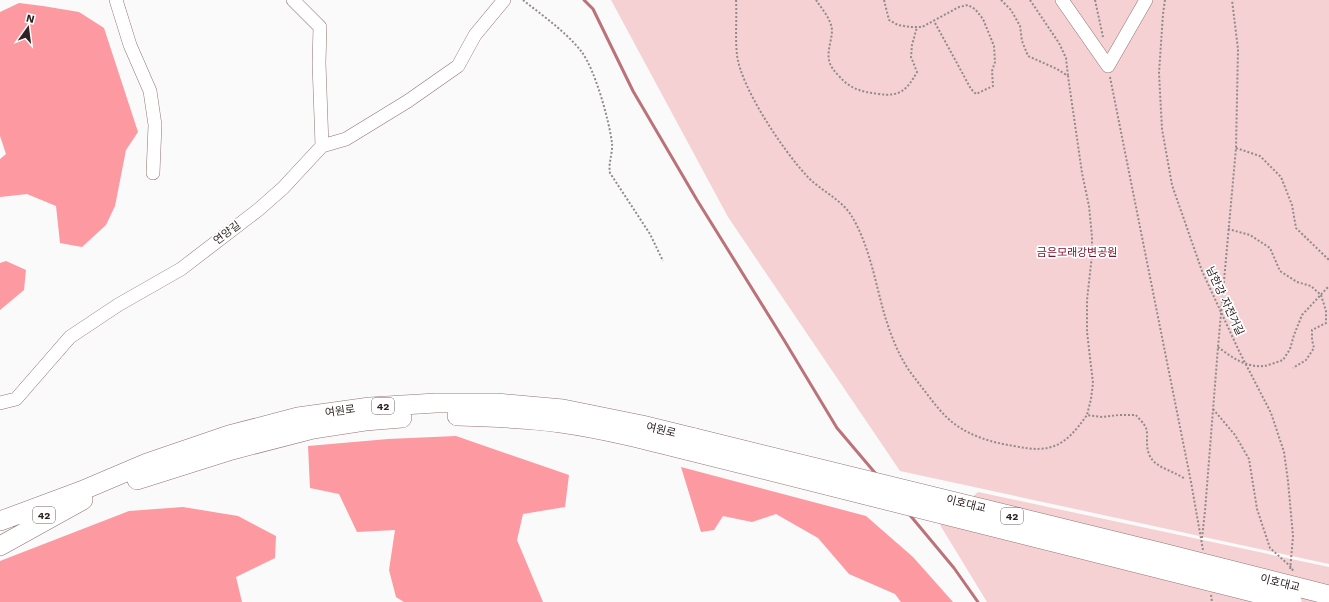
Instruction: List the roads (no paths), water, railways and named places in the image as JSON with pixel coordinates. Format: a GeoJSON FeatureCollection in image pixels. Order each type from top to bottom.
{"type":"FeatureCollection","features":[{"type":"Feature","properties":{"kind":"highway","name":"여원로"},"geometry":{"type":"LineString","coordinates":[[0,533],[85,494],[147,463],[229,435],[298,417],[370,407],[436,403],[496,403],[563,409],[642,425],[693,444]]}},
{"type":"Feature","properties":{"kind":"highway","name":"이호대교"},"geometry":{"type":"LineString","coordinates":[[693,444],[1164,553],[1329,595]]}},
{"type":"Feature","properties":{"kind":"highway","name":"이호대교"},"geometry":{"type":"LineString","coordinates":[[693,444],[1292,602]]}},
{"type":"Feature","properties":{"kind":"highway","name":"여원로"},"geometry":{"type":"LineString","coordinates":[[0,521],[85,494]]}},
{"type":"Feature","properties":{"kind":"highway"},"geometry":{"type":"LineString","coordinates":[[0,509],[85,494]]}},
{"type":"Feature","properties":{"kind":"highway"},"geometry":{"type":"LineString","coordinates":[[0,546],[85,494]]}},
{"type":"Feature","properties":{"kind":"street"},"geometry":{"type":"LineString","coordinates":[[116,0],[130,45],[150,91],[155,125],[153,174]]}},
{"type":"Feature","properties":{"kind":"street"},"geometry":{"type":"LineString","coordinates":[[292,0],[320,27],[319,63],[322,146],[346,139],[408,101],[458,66],[475,35],[504,0]]}},
{"type":"Feature","properties":{"kind":"street"},"geometry":{"type":"LineString","coordinates":[[1062,0],[1108,66],[1146,0]]}},
{"type":"Feature","properties":{"kind":"street","name":"연양길"},"geometry":{"type":"LineString","coordinates":[[0,402],[16,399],[70,337],[118,305],[181,269],[258,210],[283,188],[322,146]]}},
{"type":"Feature","properties":{"kind":"waterway"},"geometry":{"type":"LineString","coordinates":[[584,0],[593,9],[633,91],[697,200],[837,428],[876,474]]}},
{"type":"Feature","properties":{"kind":"waterway"},"geometry":{"type":"LineString","coordinates":[[909,514],[954,568],[978,602]]}},
{"type":"Feature","properties":{"kind":"park label","name":"금은모래강변공원"},"geometry":{"type":"Point","coordinates":[1077,252]}}]}
